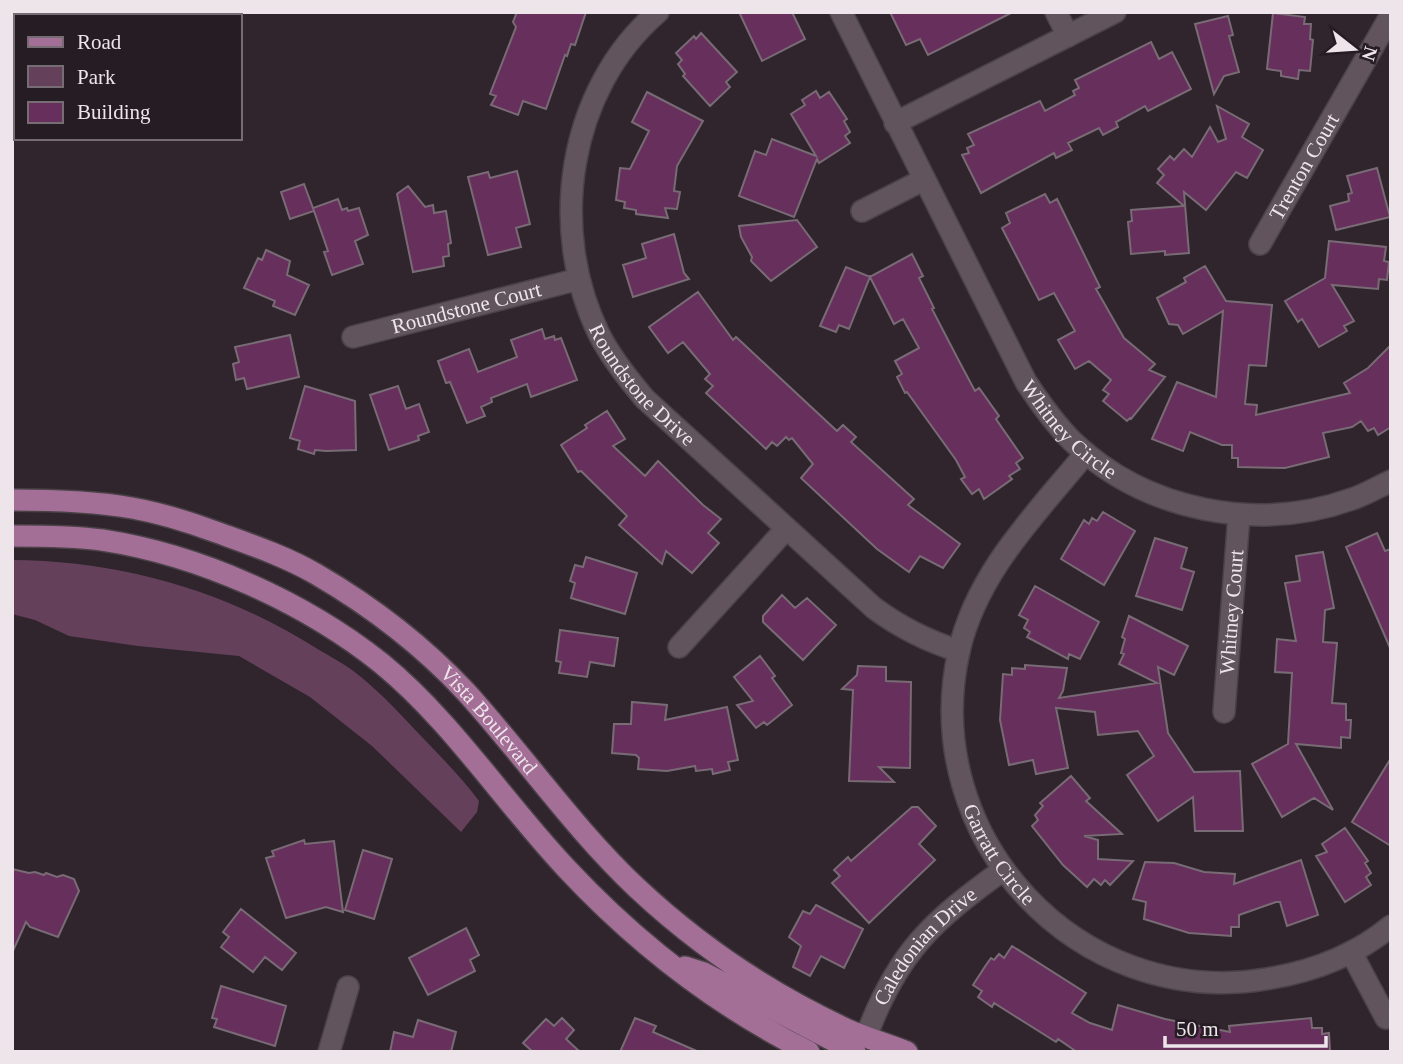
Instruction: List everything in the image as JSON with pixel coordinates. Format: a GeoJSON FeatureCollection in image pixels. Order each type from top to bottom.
{"type":"FeatureCollection","features":[{"type":"Feature","properties":{"kind":"main road","name":"Vista Boulevard"},"geometry":{"type":"LineString","coordinates":[[12,499],[134,508],[194,524],[315,573],[368,607],[422,650],[465,692],[589,839],[639,890],[667,914],[714,951],[759,982],[810,1011],[860,1047],[908,1052]]}},
{"type":"Feature","properties":{"kind":"main road","name":"Vista Boulevard"},"geometry":{"type":"LineString","coordinates":[[12,536],[101,540],[148,550],[200,565],[255,587],[329,627],[380,663],[412,692],[458,741],[565,867],[609,912],[663,959],[724,1003],[810,1052]]}},
{"type":"Feature","properties":{"kind":"main road"},"geometry":{"type":"LineString","coordinates":[[663,959],[704,973],[860,1047]]}},
{"type":"Feature","properties":{"kind":"street","name":"Roundstone Drive"},"geometry":{"type":"LineString","coordinates":[[658,12],[628,45],[608,74],[591,107],[579,141],[572,180],[570,215],[573,253],[579,279],[600,335],[621,370],[637,390],[874,608],[899,627],[928,642],[959,652]]}},
{"type":"Feature","properties":{"kind":"street","name":"Whitney Circle"},"geometry":{"type":"LineString","coordinates":[[841,12],[1026,382],[1046,412],[1086,453],[1117,475],[1154,494],[1193,507],[1239,515],[1277,515],[1317,509],[1353,499],[1391,481]]}},
{"type":"Feature","properties":{"kind":"street"},"geometry":{"type":"LineString","coordinates":[[1056,12],[1068,36]]}},
{"type":"Feature","properties":{"kind":"street"},"geometry":{"type":"LineString","coordinates":[[895,123],[1115,12]]}},
{"type":"Feature","properties":{"kind":"street","name":"Trenton Court"},"geometry":{"type":"LineString","coordinates":[[1260,244],[1391,15]]}},
{"type":"Feature","properties":{"kind":"street"},"geometry":{"type":"LineString","coordinates":[[862,211],[923,180]]}},
{"type":"Feature","properties":{"kind":"street","name":"Roundstone Court"},"geometry":{"type":"LineString","coordinates":[[353,337],[579,279]]}},
{"type":"Feature","properties":{"kind":"street","name":"Garratt Circle"},"geometry":{"type":"LineString","coordinates":[[1086,453],[1003,553],[968,620],[959,652],[953,689],[957,760],[966,796],[981,834],[1003,870],[1028,900],[1059,927],[1130,966],[1168,978],[1208,983],[1249,982],[1285,976],[1352,952],[1391,926]]}},
{"type":"Feature","properties":{"kind":"street","name":"Whitney Court"},"geometry":{"type":"LineString","coordinates":[[1224,712],[1239,515]]}},
{"type":"Feature","properties":{"kind":"street"},"geometry":{"type":"LineString","coordinates":[[679,647],[786,529]]}},
{"type":"Feature","properties":{"kind":"street","name":"Caledonian Drive"},"geometry":{"type":"LineString","coordinates":[[860,1047],[881,998],[901,964],[923,935],[950,909],[1003,870]]}},
{"type":"Feature","properties":{"kind":"street"},"geometry":{"type":"LineString","coordinates":[[1352,952],[1387,1018]]}},
{"type":"Feature","properties":{"kind":"street"},"geometry":{"type":"LineString","coordinates":[[329,1052],[348,987]]}},
{"type":"Feature","properties":{"kind":"green space"},"geometry":{"type":"Polygon","coordinates":[[[12,560],[93,566],[132,573],[208,595],[281,628],[345,665],[377,691],[466,784],[479,801],[477,812],[461,832],[372,746],[310,697],[239,656],[69,636],[35,620],[12,614],[12,560]]]}},
{"type":"Feature","properties":{"kind":"building"},"geometry":{"type":"Polygon","coordinates":[[[517,12],[586,12],[575,45],[571,44],[567,56],[565,55],[546,109],[523,101],[518,115],[491,105],[496,96],[490,94],[516,27],[513,22],[517,12]]]}},
{"type":"Feature","properties":{"kind":"building"},"geometry":{"type":"Polygon","coordinates":[[[739,12],[792,12],[805,39],[762,61],[739,12]]]}},
{"type":"Feature","properties":{"kind":"building"},"geometry":{"type":"Polygon","coordinates":[[[890,12],[1013,12],[928,55],[920,39],[906,45],[890,12]]]}},
{"type":"Feature","properties":{"kind":"building"},"geometry":{"type":"Polygon","coordinates":[[[1273,13],[1305,17],[1304,24],[1311,24],[1310,39],[1313,40],[1310,71],[1299,70],[1298,79],[1281,76],[1281,71],[1267,69],[1273,13]]]}},
{"type":"Feature","properties":{"kind":"building"},"geometry":{"type":"Polygon","coordinates":[[[1228,16],[1233,35],[1229,36],[1239,72],[1224,76],[1214,94],[1195,24],[1228,16]]]}},
{"type":"Feature","properties":{"kind":"building"},"geometry":{"type":"Polygon","coordinates":[[[701,33],[737,72],[726,82],[730,87],[710,106],[683,76],[685,74],[678,64],[682,60],[676,53],[701,33]]]}},
{"type":"Feature","properties":{"kind":"building"},"geometry":{"type":"Polygon","coordinates":[[[1151,42],[1159,59],[1172,52],[1191,89],[1148,111],[1145,106],[1116,122],[1118,127],[1103,135],[1099,128],[1068,143],[1072,150],[1056,158],[1054,153],[981,193],[962,155],[969,153],[967,148],[974,145],[968,134],[1040,101],[1045,111],[1075,95],[1073,91],[1079,88],[1075,80],[1151,42]]]}},
{"type":"Feature","properties":{"kind":"building"},"geometry":{"type":"Polygon","coordinates":[[[816,91],[820,98],[829,92],[847,119],[844,121],[850,132],[845,136],[850,143],[819,163],[817,159],[794,217],[739,196],[755,151],[766,155],[772,139],[816,156],[791,114],[805,105],[802,100],[816,91]]]}},
{"type":"Feature","properties":{"kind":"building"},"geometry":{"type":"Polygon","coordinates":[[[647,92],[703,121],[677,166],[674,191],[680,192],[677,209],[665,208],[668,218],[636,214],[636,210],[624,208],[625,202],[616,200],[620,168],[630,169],[649,131],[632,122],[647,92]]]}},
{"type":"Feature","properties":{"kind":"building"},"geometry":{"type":"Polygon","coordinates":[[[1217,106],[1249,124],[1242,137],[1263,150],[1247,178],[1236,172],[1206,210],[1184,192],[1189,253],[1165,255],[1165,251],[1131,254],[1128,222],[1132,221],[1131,210],[1184,206],[1157,183],[1164,175],[1158,169],[1170,156],[1174,160],[1184,149],[1192,157],[1210,127],[1218,142],[1226,139],[1217,106]]]}},
{"type":"Feature","properties":{"kind":"building"},"geometry":{"type":"Polygon","coordinates":[[[1377,168],[1390,217],[1336,230],[1330,206],[1349,201],[1348,194],[1352,193],[1347,176],[1377,168]]]}},
{"type":"Feature","properties":{"kind":"building"},"geometry":{"type":"Polygon","coordinates":[[[517,171],[530,224],[516,228],[521,247],[488,255],[468,177],[488,172],[490,178],[517,171]]]}},
{"type":"Feature","properties":{"kind":"building"},"geometry":{"type":"Polygon","coordinates":[[[304,184],[314,211],[290,219],[281,192],[304,184]]]}},
{"type":"Feature","properties":{"kind":"building"},"geometry":{"type":"Polygon","coordinates":[[[408,186],[425,207],[433,205],[434,213],[446,211],[451,243],[448,244],[449,256],[443,257],[444,266],[413,272],[397,194],[408,186]]]}},
{"type":"Feature","properties":{"kind":"building"},"geometry":{"type":"Polygon","coordinates":[[[1045,194],[1050,203],[1057,199],[1100,287],[1096,289],[1124,338],[1155,364],[1149,370],[1165,377],[1127,421],[1103,401],[1109,394],[1103,390],[1111,380],[1089,361],[1075,369],[1058,340],[1075,331],[1054,293],[1039,300],[1002,228],[1010,223],[1006,213],[1045,194]]]}},
{"type":"Feature","properties":{"kind":"building"},"geometry":{"type":"Polygon","coordinates":[[[338,199],[342,210],[359,208],[368,235],[355,241],[363,264],[332,275],[324,252],[328,251],[313,208],[338,199]]]}},
{"type":"Feature","properties":{"kind":"building"},"geometry":{"type":"Polygon","coordinates":[[[797,220],[817,247],[771,281],[751,261],[752,257],[741,237],[739,226],[797,220]]]}},
{"type":"Feature","properties":{"kind":"building"},"geometry":{"type":"Polygon","coordinates":[[[674,234],[684,273],[689,279],[633,297],[623,265],[646,258],[642,244],[674,234]]]}},
{"type":"Feature","properties":{"kind":"building"},"geometry":{"type":"Polygon","coordinates":[[[1329,241],[1386,247],[1384,261],[1389,262],[1387,280],[1379,279],[1378,289],[1332,285],[1354,321],[1344,326],[1347,331],[1319,347],[1302,319],[1298,322],[1285,301],[1325,278],[1329,241]]]}},
{"type":"Feature","properties":{"kind":"building"},"geometry":{"type":"Polygon","coordinates":[[[266,250],[290,261],[287,275],[309,285],[295,315],[273,306],[275,301],[244,288],[258,258],[262,260],[266,250]]]}},
{"type":"Feature","properties":{"kind":"building"},"geometry":{"type":"Polygon","coordinates":[[[912,254],[923,276],[919,278],[934,308],[932,309],[975,391],[979,388],[999,416],[996,419],[1023,458],[1016,463],[1020,469],[1009,476],[1012,479],[984,499],[979,489],[972,494],[961,479],[965,477],[956,460],[907,392],[905,393],[897,377],[902,374],[895,361],[919,348],[903,319],[894,324],[870,277],[912,254]]]}},
{"type":"Feature","properties":{"kind":"building"},"geometry":{"type":"Polygon","coordinates":[[[1205,266],[1226,301],[1272,305],[1266,366],[1249,365],[1245,404],[1257,405],[1256,415],[1350,393],[1344,383],[1368,368],[1391,345],[1391,427],[1378,435],[1374,428],[1368,431],[1361,421],[1352,427],[1323,433],[1329,457],[1285,468],[1238,467],[1238,458],[1232,458],[1232,445],[1222,445],[1190,432],[1183,451],[1152,439],[1177,382],[1216,397],[1223,311],[1183,334],[1178,325],[1169,324],[1157,298],[1186,282],[1184,278],[1205,266]]]}},
{"type":"Feature","properties":{"kind":"building"},"geometry":{"type":"Polygon","coordinates":[[[846,267],[870,277],[849,329],[839,325],[836,332],[820,326],[846,267]]]}},
{"type":"Feature","properties":{"kind":"building"},"geometry":{"type":"Polygon","coordinates":[[[698,292],[733,340],[736,337],[837,431],[843,425],[856,437],[851,442],[914,499],[908,505],[960,544],[943,568],[920,556],[909,572],[877,549],[801,478],[813,464],[792,438],[789,440],[786,437],[777,446],[772,442],[766,449],[706,393],[713,386],[705,379],[710,374],[683,342],[668,353],[649,327],[698,292]]]}},
{"type":"Feature","properties":{"kind":"building"},"geometry":{"type":"Polygon","coordinates":[[[542,329],[545,339],[554,336],[555,340],[561,338],[577,380],[531,397],[527,384],[491,398],[492,402],[481,407],[485,416],[467,423],[438,361],[469,349],[478,372],[517,357],[511,340],[542,329]]]}},
{"type":"Feature","properties":{"kind":"building"},"geometry":{"type":"Polygon","coordinates":[[[290,335],[299,377],[247,389],[244,378],[236,380],[233,364],[239,362],[235,347],[290,335]]]}},
{"type":"Feature","properties":{"kind":"building"},"geometry":{"type":"Polygon","coordinates":[[[305,386],[355,401],[356,450],[315,450],[314,454],[298,449],[300,441],[290,438],[305,386]]]}},
{"type":"Feature","properties":{"kind":"building"},"geometry":{"type":"Polygon","coordinates":[[[398,386],[406,409],[419,404],[429,432],[418,436],[419,440],[389,450],[370,395],[398,386]]]}},
{"type":"Feature","properties":{"kind":"building"},"geometry":{"type":"Polygon","coordinates":[[[607,411],[625,439],[613,446],[645,476],[658,461],[721,519],[708,533],[719,543],[692,573],[666,551],[662,564],[619,525],[627,516],[581,471],[578,472],[561,445],[607,411]]]}},
{"type":"Feature","properties":{"kind":"building"},"geometry":{"type":"Polygon","coordinates":[[[1103,512],[1135,531],[1104,585],[1061,559],[1084,520],[1089,524],[1092,518],[1097,521],[1103,512]]]}},
{"type":"Feature","properties":{"kind":"building"},"geometry":{"type":"Polygon","coordinates":[[[1377,533],[1385,551],[1391,549],[1391,650],[1346,547],[1377,533]]]}},
{"type":"Feature","properties":{"kind":"building"},"geometry":{"type":"Polygon","coordinates":[[[1155,538],[1187,548],[1181,568],[1194,572],[1182,610],[1136,596],[1155,538]]]}},
{"type":"Feature","properties":{"kind":"building"},"geometry":{"type":"Polygon","coordinates":[[[1323,552],[1334,608],[1325,610],[1323,642],[1337,643],[1332,703],[1346,704],[1346,720],[1351,720],[1350,738],[1341,737],[1341,748],[1296,744],[1333,810],[1314,798],[1282,817],[1252,764],[1288,744],[1292,673],[1275,672],[1277,639],[1296,641],[1285,583],[1300,581],[1296,556],[1323,552]]]}},
{"type":"Feature","properties":{"kind":"building"},"geometry":{"type":"Polygon","coordinates":[[[586,557],[637,573],[625,614],[571,598],[575,583],[570,581],[575,565],[583,567],[586,557]]]}},
{"type":"Feature","properties":{"kind":"building"},"geometry":{"type":"Polygon","coordinates":[[[1035,586],[1099,622],[1080,659],[1069,654],[1068,659],[1027,637],[1030,632],[1024,628],[1028,620],[1019,615],[1035,586]]]}},
{"type":"Feature","properties":{"kind":"building"},"geometry":{"type":"Polygon","coordinates":[[[782,595],[795,608],[807,598],[836,625],[803,660],[763,622],[763,616],[782,595]]]}},
{"type":"Feature","properties":{"kind":"building"},"geometry":{"type":"Polygon","coordinates":[[[1129,616],[1188,646],[1174,675],[1158,667],[1168,733],[1194,772],[1240,771],[1243,831],[1195,831],[1193,797],[1158,821],[1127,775],[1154,756],[1138,731],[1098,735],[1095,712],[1056,708],[1068,768],[1036,774],[1033,760],[1009,765],[1000,720],[1003,674],[1012,675],[1012,668],[1025,669],[1025,665],[1067,668],[1059,698],[1157,683],[1119,664],[1124,654],[1121,653],[1125,639],[1122,637],[1129,616]]]}},
{"type":"Feature","properties":{"kind":"building"},"geometry":{"type":"Polygon","coordinates":[[[560,630],[618,638],[614,666],[590,662],[587,677],[559,673],[561,662],[556,661],[560,630]]]}},
{"type":"Feature","properties":{"kind":"building"},"geometry":{"type":"Polygon","coordinates":[[[760,656],[792,705],[767,725],[764,722],[756,728],[737,705],[753,701],[734,677],[760,656]]]}},
{"type":"Feature","properties":{"kind":"building"},"geometry":{"type":"Polygon","coordinates":[[[858,666],[886,667],[886,681],[911,682],[910,768],[879,767],[894,782],[849,781],[853,690],[842,689],[857,675],[858,666]]]}},
{"type":"Feature","properties":{"kind":"building"},"geometry":{"type":"Polygon","coordinates":[[[632,702],[667,705],[665,720],[727,707],[738,760],[728,762],[730,770],[713,774],[712,769],[696,771],[695,766],[667,771],[638,769],[639,758],[636,755],[612,753],[614,724],[631,724],[632,702]]]}},
{"type":"Feature","properties":{"kind":"building"},"geometry":{"type":"Polygon","coordinates":[[[1391,758],[1391,846],[1352,822],[1391,758]]]}},
{"type":"Feature","properties":{"kind":"building"},"geometry":{"type":"Polygon","coordinates":[[[1071,776],[1090,798],[1086,801],[1122,834],[1084,836],[1098,840],[1098,859],[1133,861],[1110,885],[1105,880],[1101,885],[1094,879],[1087,887],[1063,865],[1032,826],[1038,820],[1035,815],[1043,806],[1040,803],[1071,776]]]}},
{"type":"Feature","properties":{"kind":"building"},"geometry":{"type":"Polygon","coordinates":[[[912,807],[918,807],[936,826],[919,844],[935,860],[869,923],[832,883],[840,876],[834,870],[848,857],[851,861],[912,807]]]}},
{"type":"Feature","properties":{"kind":"building"},"geometry":{"type":"Polygon","coordinates":[[[1345,828],[1368,861],[1365,863],[1371,873],[1366,877],[1371,885],[1345,902],[1316,856],[1327,852],[1322,844],[1345,828]]]}},
{"type":"Feature","properties":{"kind":"building"},"geometry":{"type":"Polygon","coordinates":[[[304,840],[305,844],[334,841],[343,912],[326,907],[286,918],[266,858],[274,856],[272,851],[304,840]]]}},
{"type":"Feature","properties":{"kind":"building"},"geometry":{"type":"Polygon","coordinates":[[[363,850],[392,859],[374,919],[345,910],[363,850]]]}},
{"type":"Feature","properties":{"kind":"building"},"geometry":{"type":"Polygon","coordinates":[[[1301,860],[1318,915],[1287,926],[1280,902],[1276,902],[1239,915],[1239,927],[1231,927],[1231,936],[1189,933],[1144,919],[1146,902],[1133,899],[1145,862],[1174,863],[1204,872],[1235,874],[1234,884],[1301,860]]]}},
{"type":"Feature","properties":{"kind":"building"},"geometry":{"type":"Polygon","coordinates":[[[12,869],[57,877],[63,875],[74,879],[79,891],[58,937],[30,927],[26,922],[12,953],[12,869]]]}},
{"type":"Feature","properties":{"kind":"building"},"geometry":{"type":"Polygon","coordinates":[[[816,905],[863,929],[844,968],[821,956],[810,976],[793,967],[801,946],[789,937],[803,911],[810,914],[816,905]]]}},
{"type":"Feature","properties":{"kind":"building"},"geometry":{"type":"Polygon","coordinates":[[[241,909],[296,953],[282,970],[265,957],[253,972],[221,947],[229,937],[223,932],[241,909]]]}},
{"type":"Feature","properties":{"kind":"building"},"geometry":{"type":"Polygon","coordinates":[[[466,928],[479,955],[470,960],[475,971],[428,995],[409,958],[466,928]]]}},
{"type":"Feature","properties":{"kind":"building"},"geometry":{"type":"Polygon","coordinates":[[[1012,946],[1086,993],[1072,1013],[1090,1023],[1112,1030],[1118,1005],[1165,1019],[1230,1032],[1229,1026],[1311,1018],[1312,1028],[1322,1028],[1322,1034],[1329,1033],[1330,1052],[1077,1052],[994,1003],[992,1007],[978,997],[982,991],[973,985],[986,965],[991,958],[994,960],[999,954],[1004,958],[1012,946]]]}},
{"type":"Feature","properties":{"kind":"building"},"geometry":{"type":"Polygon","coordinates":[[[221,986],[286,1006],[275,1046],[214,1027],[217,1019],[212,1018],[221,986]]]}},
{"type":"Feature","properties":{"kind":"building"},"geometry":{"type":"Polygon","coordinates":[[[562,1018],[574,1030],[566,1039],[580,1052],[533,1052],[523,1043],[546,1019],[554,1026],[562,1018]]]}},
{"type":"Feature","properties":{"kind":"building"},"geometry":{"type":"Polygon","coordinates":[[[635,1018],[656,1026],[653,1032],[699,1052],[620,1052],[635,1018]]]}},
{"type":"Feature","properties":{"kind":"building"},"geometry":{"type":"Polygon","coordinates":[[[418,1020],[456,1032],[451,1052],[390,1052],[394,1032],[413,1037],[418,1020]]]}}]}
